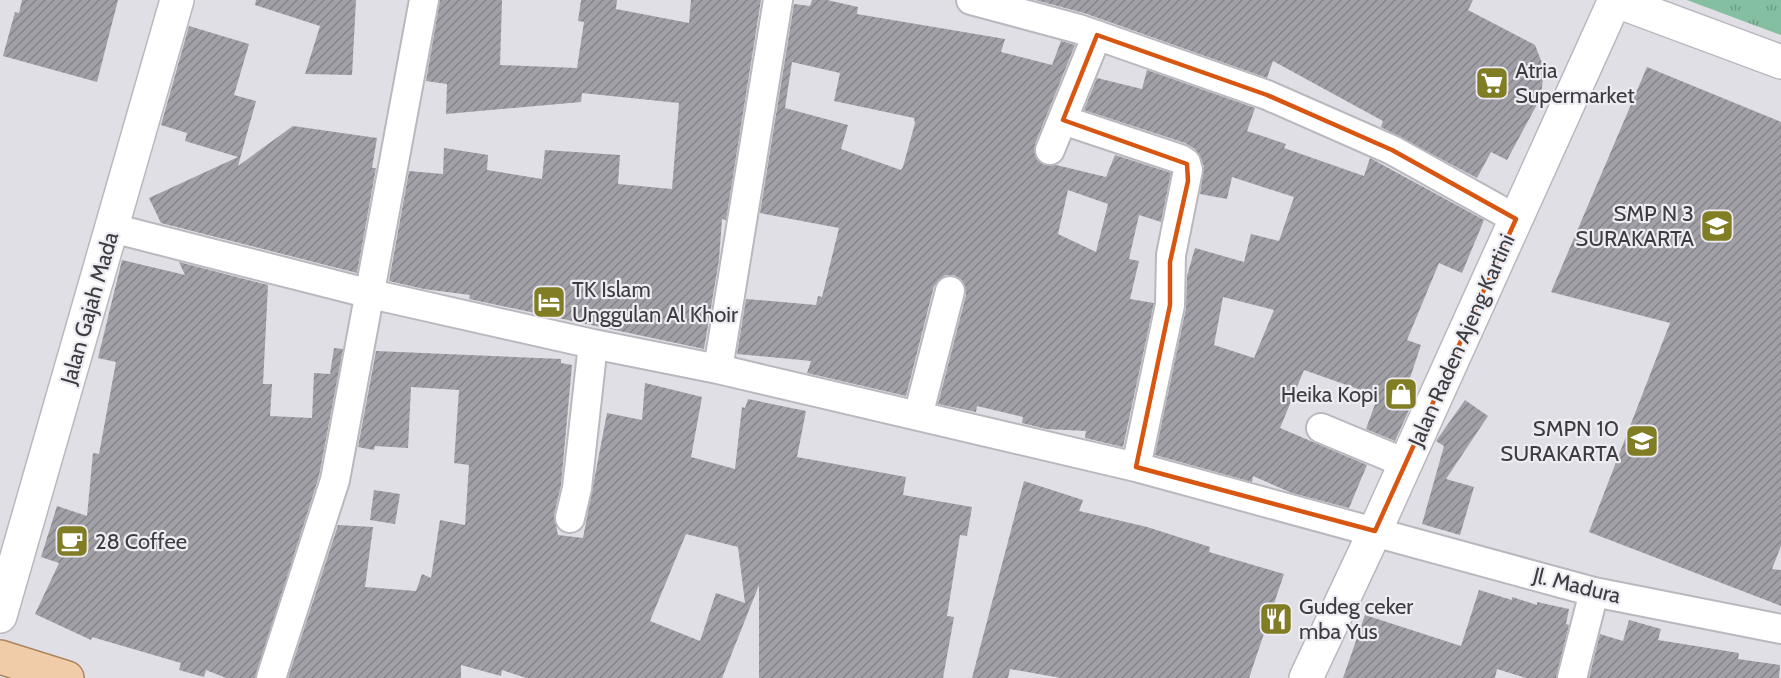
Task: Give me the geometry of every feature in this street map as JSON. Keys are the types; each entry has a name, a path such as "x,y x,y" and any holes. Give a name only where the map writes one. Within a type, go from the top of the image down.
{"main road":[{"name":"Jalan Gajah Mada","path":"0,616 177,0"},
{"path":"1615,0 1781,62"},
{"name":"Jalan Raden Ajeng Kartini","path":"1305,678 1375,531 1615,0"},
{"path":"0,657 67,678"}],"street":[{"path":"271,678 335,480 424,0"},
{"path":"718,369 778,0"},
{"path":"971,0 1097,35 1268,95 1392,150 1516,219"},
{"path":"1050,150 1097,35"},
{"path":"1063,120 1180,159 1186,163 1188,170 1170,262 1170,305 1136,467"},
{"name":"Jl. Madura","path":"112,228 371,294 593,344 718,369 1136,467 1594,592 1781,629"},
{"path":"918,416 950,291"},
{"path":"570,518 577,488 593,344"},
{"path":"1321,428 1406,463"},
{"path":"1572,678 1594,592"}],"highlighted area":[{"path":"1097,35 1267,95 1392,150 1516,219 1375,531 1136,467 1170,305 1170,262 1188,181 1187,164 1063,120"}],"green space":[{"path":"1687,0 1781,0 1781,35"}],"building":[{"path":"22,0 118,0 97,82 3,56 15,12 19,13"},
{"path":"256,0 356,0 352,75 305,74 320,26 255,5"},
{"path":"440,0 502,0 500,65 577,68 584,22 578,21 581,0 617,0 616,9 689,23 691,0 761,0 726,220 722,219 719,260 704,349 469,299 470,295 424,289 389,281 409,171 443,174 444,148 488,155 487,170 542,179 545,150 620,155 618,184 672,189 679,103 582,93 581,102 446,114 447,84 426,81"},
{"path":"812,0 827,0 858,7 857,14 1005,39 1001,52 1052,65 1061,41 1075,45 1035,144 1037,160 1044,165 1056,165 1106,177 1115,155 1171,173 1161,222 1139,215 1129,259 1139,261 1130,299 1154,303 1123,447 1085,438 1086,431 1046,429 1022,423 1023,417 977,406 976,412 938,404 966,295 962,280 954,275 945,275 934,286 906,396 807,373 811,361 737,354 746,299 816,305 818,296 822,297 839,228 760,213 794,4 810,6","holes":["792,62 840,73 834,101 914,118 915,123 901,170 841,149 848,125 785,108","1068,190 1108,204 1096,252 1058,234"]},
{"path":"1035,0 1473,0 1468,10 1535,45 1544,68 1541,97 1507,160 1491,152 1477,178 1381,127 1383,121 1273,61 1267,78 1084,13"},
{"path":"189,26 249,44 234,95 256,101 238,166 293,126 377,138 372,168 376,168 357,273 161,223 149,198 238,157 185,141 187,133 161,125"},
{"path":"1647,67 1781,122 1781,546 1772,569 1781,570 1781,606 1589,532 1670,323 1551,292"},
{"path":"1147,70 1255,108 1247,131 1286,144 1284,148 1364,176 1370,158 1484,220 1462,273 1439,263 1407,340 1421,345 1404,396 1414,399 1395,441 1366,429 1378,396 1304,370 1280,428 1367,465 1349,508 1292,493 1253,476 1252,482 1155,455 1186,308 1187,276 1195,248 1244,262 1251,234 1279,241 1294,197 1232,177 1227,199 1200,194 1204,166 1195,149 1185,143 1084,110 1097,78 1142,89","holes":["1223,297 1274,310 1254,358 1214,345"]},
{"path":"122,260 185,275 179,262 268,285 263,384 272,384 270,416 312,418 314,373 330,374 334,348 343,349 319,476 255,678 226,678 206,670 204,677 179,670 181,663 92,637 91,640 35,614 59,563 41,557 57,506 87,516 93,453 99,454 116,362 98,358"},
{"path":"376,351 561,359 561,363 572,365 561,485 554,515 558,535 583,538 607,413 642,420 645,383 702,397 691,457 735,469 742,407 745,408 748,399 806,411 797,457 906,477 903,495 972,507 967,536 960,535 947,616 954,617 943,678 759,678 759,585 722,678 526,678 502,670 501,676 461,665 461,678 288,678 338,525 373,527 365,587 416,591 422,574 431,578 440,520 465,525 469,465 454,463 459,390 411,387 408,448 375,446 374,450 358,447","holes":["686,534 738,547 745,603 716,593 700,641 650,621"]},
{"path":"1465,400 1488,416 1446,479 1474,487 1460,535 1422,524 1444,446 1436,441"},
{"path":"1024,481 1083,500 1079,511 1147,527 1210,547 1209,552 1284,574 1249,678 1061,678 1010,669 1008,678 972,678"},
{"path":"374,490 400,494 395,524 370,520"},
{"path":"1479,590 1512,600 1512,597 1537,605 1537,602 1569,609 1566,624 1569,625 1556,678 1526,678 1497,669 1495,678 1343,678 1365,615 1461,646"},
{"path":"1629,620 1661,629 1658,640 1739,653 1738,659 1780,665 1779,678 1589,678 1600,634 1623,641"}],"place":[{"name":"Atria Supermarket","path":"1492,83"},
{"name":"SMP N 3 SURAKARTA","path":"1717,226"},
{"name":"TK Islam Unggulan Al Khoir","path":"549,302"},
{"name":"Heika Kopi","path":"1401,394"},
{"name":"SMPN 10 SURAKARTA","path":"1642,441"},
{"name":"28 Coffee","path":"72,541"},
{"name":"Gudeg ceker mba Yus","path":"1276,619"}]}
